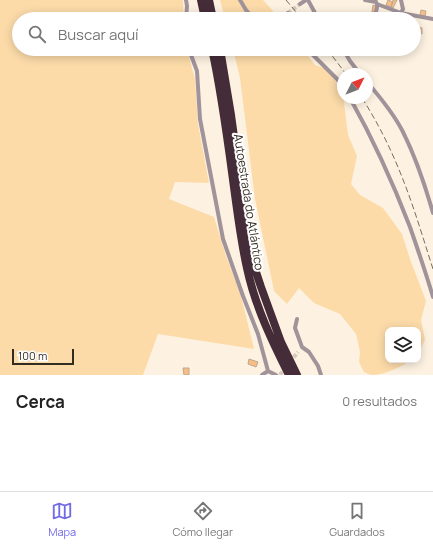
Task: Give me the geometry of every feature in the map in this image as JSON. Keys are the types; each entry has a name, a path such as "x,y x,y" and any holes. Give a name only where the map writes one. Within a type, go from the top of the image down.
{"highway":[{"path":"201,0 204,12"},
{"path":"209,0 212,12"},
{"name":"Autoestrada do Atlántico","path":"214,56 241,243 247,270 262,318 289,375"},
{"name":"Autoestrada do Atlántico","path":"221,56 232,115 248,239 254,266 281,342 297,375"}],"street":[{"path":"186,0 187,12"},
{"path":"240,0 248,12"},
{"path":"300,4 307,0 314,12"},
{"path":"364,0 376,2 399,12"},
{"path":"401,0 403,9 402,12"},
{"path":"376,2 376,12"},
{"path":"421,17 433,19"},
{"path":"190,56 197,71 200,119 223,239 258,334 268,371 276,375"},
{"path":"314,56 337,79"},
{"path":"347,56 355,68"},
{"path":"373,89 390,111 403,132 418,165 433,213"},
{"path":"353,104 370,135 405,215 433,297"},
{"path":"297,319 295,328 302,347 309,352 318,366 321,375"},
{"path":"298,352 302,347"},
{"path":"262,375 268,371"}],"shaded area":[{"path":"0,0 183,0 184,12 12,12 12,56 189,56 195,79 198,124 209,183 175,182 169,199 214,217 226,256 240,292 254,349 158,334 143,375 0,375"},
{"path":"220,0 263,0 273,12 223,12"},
{"path":"235,56 308,56 315,65 328,69 337,84 337,104 344,104 348,135 357,156 351,184 360,195 383,208 402,234 426,301 421,320 425,340 421,348 421,327 385,327 385,363 406,363 383,374 372,375 364,372 359,362 360,352 356,334 340,314 314,303 299,288 287,304 274,291 255,199 240,78"}],"building":[{"path":"388,0 393,2 391,7 386,5"},
{"path":"393,0 397,0 393,8 391,7"},
{"path":"373,5 376,6 375,12 372,12"},
{"path":"421,10 426,11 425,16 421,15"},
{"path":"249,359 258,362 256,367 248,364"},
{"path":"183,368 189,368 189,375 184,375"}],"tunnel":[{"path":"289,12 300,4"},
{"path":"290,362 298,352"},
{"path":"280,375 286,367"}],"railway":[{"path":"286,0 296,12"},
{"path":"332,56 341,68"},
{"path":"366,104 389,146 398,167 433,269"}]}
